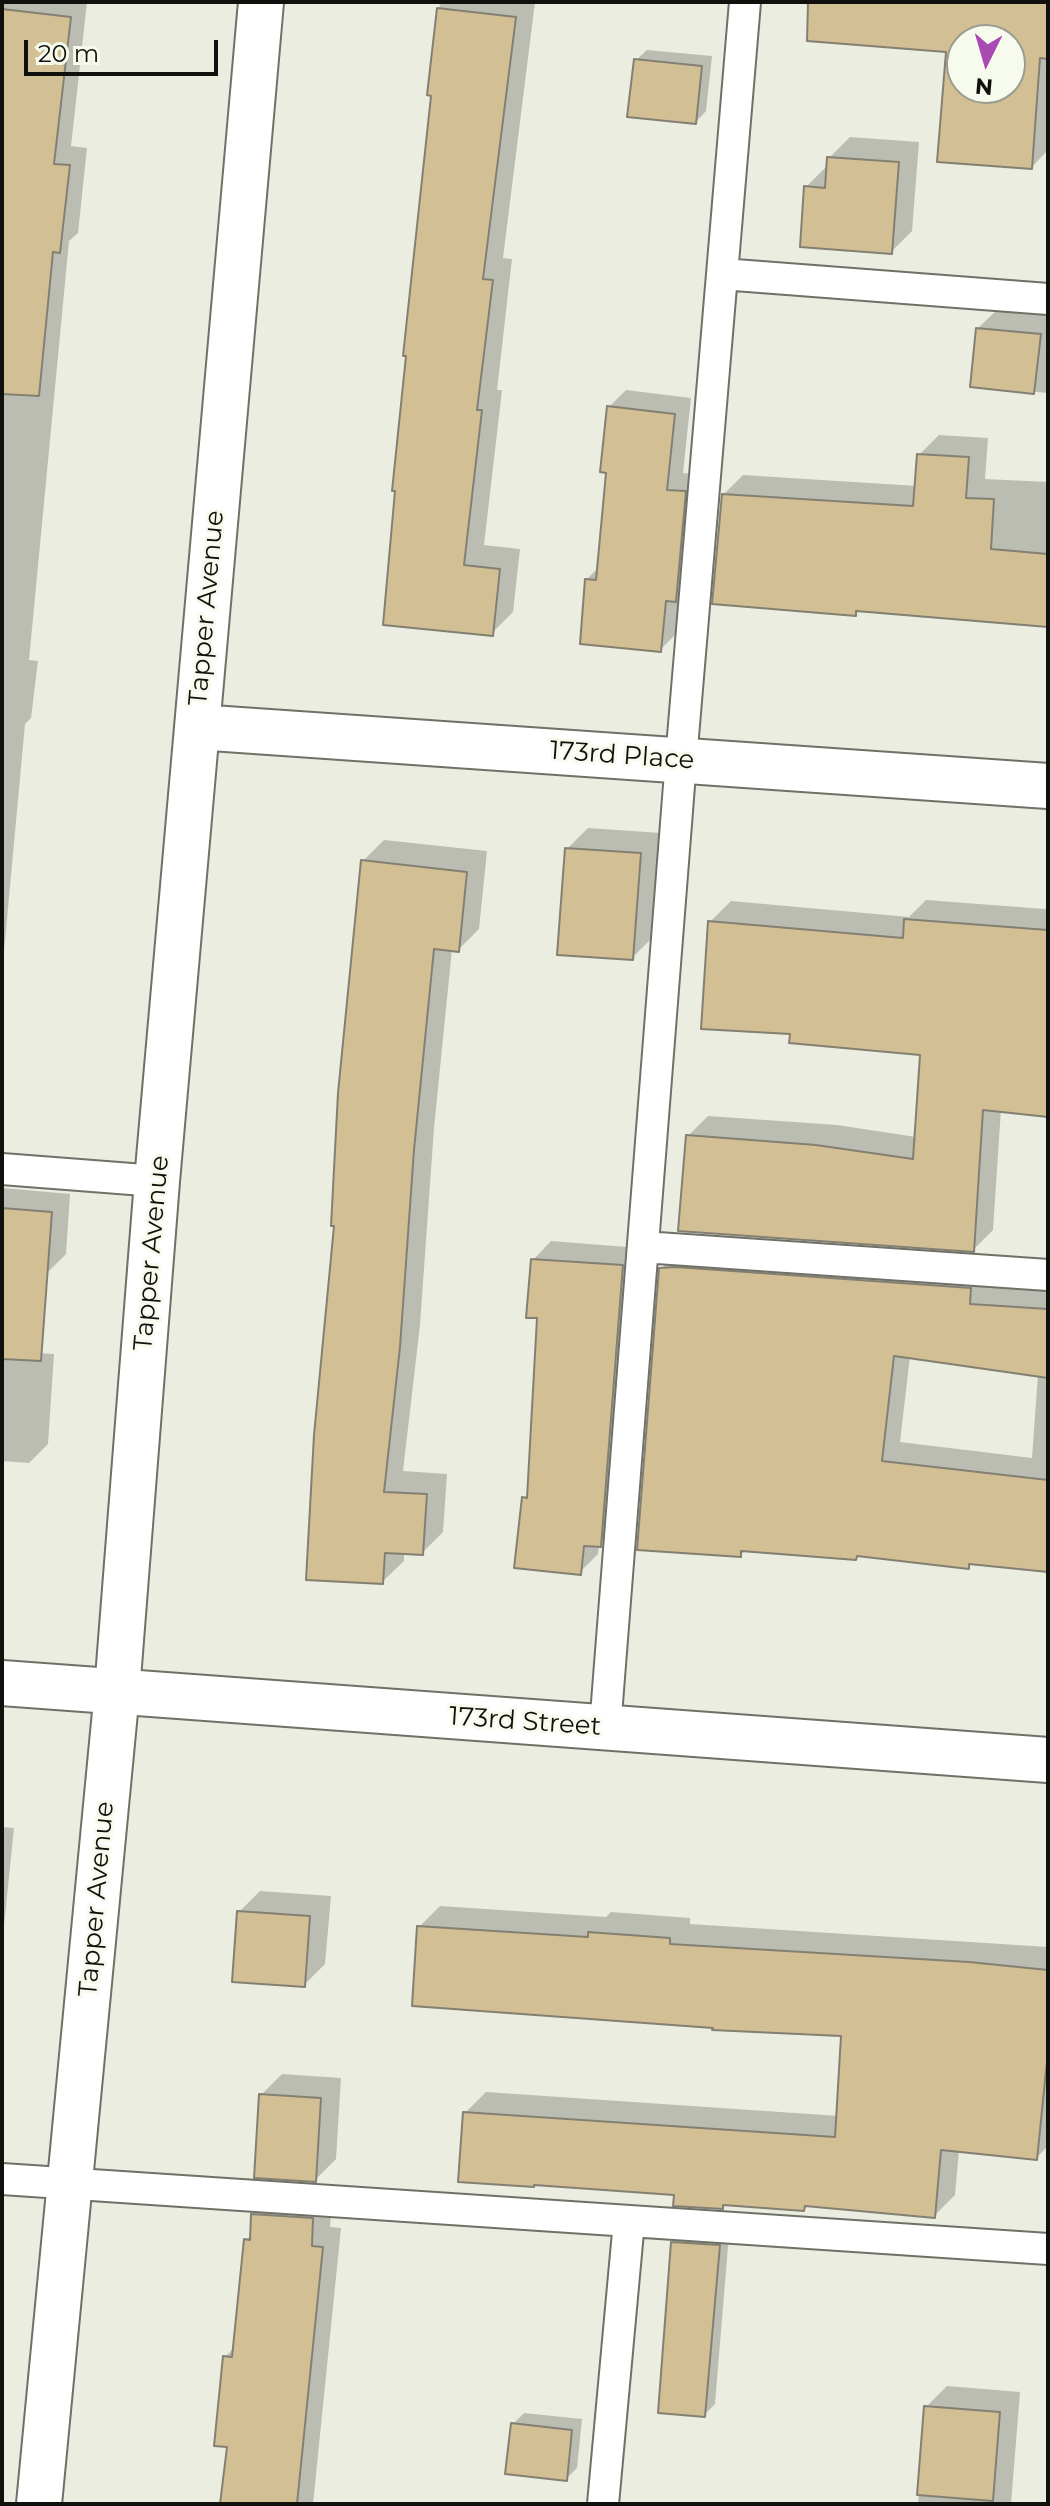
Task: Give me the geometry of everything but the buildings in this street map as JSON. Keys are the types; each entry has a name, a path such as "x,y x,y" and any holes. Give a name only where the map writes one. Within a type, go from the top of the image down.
{"street":[{"name":"Tapper Avenue","path":"39,2504 117,1691 157,1181 261,2"},
{"name":"173rd Place","path":"197,727 1048,786"},
{"name":"173rd Street","path":"2,1683 1048,1760"}],"lane":[{"path":"605,1728 681,760 745,2"},
{"path":"722,274 1048,299"},
{"path":"2,1169 157,1181"},
{"path":"643,1247 1048,1275"},
{"path":"2,2179 1048,2249"},
{"path":"603,2504 629,2221"}]}
